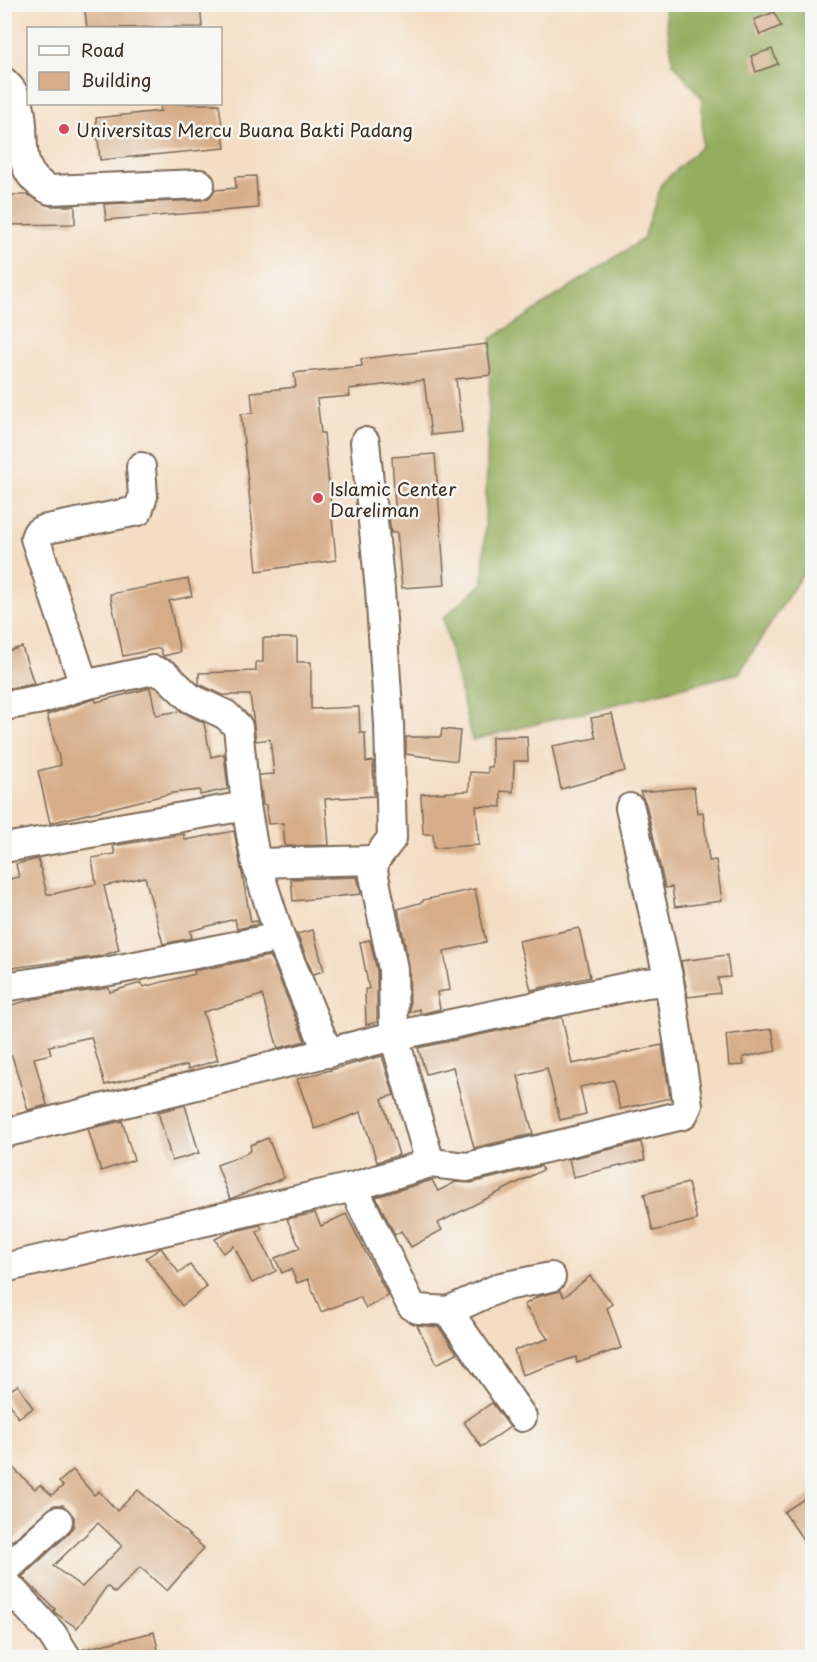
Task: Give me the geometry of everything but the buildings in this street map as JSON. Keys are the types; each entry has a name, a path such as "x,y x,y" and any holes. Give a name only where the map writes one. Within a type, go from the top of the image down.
{"street":[{"path":"4,82 14,91 19,111 18,159 22,172 33,183 50,190 200,184"},
{"path":"365,442 380,590 389,724 392,838 375,860 373,871 393,969 394,1036 430,1163"},
{"path":"84,685 35,538 42,530 138,511 143,496 141,467"},
{"path":"4,706 42,699 84,685 153,670 166,675 190,698 226,716 238,728 246,806 256,863 280,937 328,1053"},
{"path":"4,848 246,806"},
{"path":"4,1268 353,1187 430,1163 467,1167 683,1115 688,1105 669,981 630,808"},
{"path":"256,863 375,860"},
{"path":"4,987 110,971 280,937"},
{"path":"4,1133 394,1036 646,983 669,981"},
{"path":"353,1187 411,1305 418,1309 448,1311 501,1287 551,1277"},
{"path":"448,1311 522,1417"},
{"path":"4,1571 58,1521"},
{"path":"4,1581 52,1634 67,1658"}],"green space":[{"path":"664,5 812,5 812,559 739,673 472,740 443,618 483,583 491,339 643,239 662,183 702,146 702,98 673,63"}],"place":[{"name":"Universitas Mercu Buana Bakti Padang","path":"64,129"},
{"name":"Islamic Center Dareliman","path":"318,498"}]}
